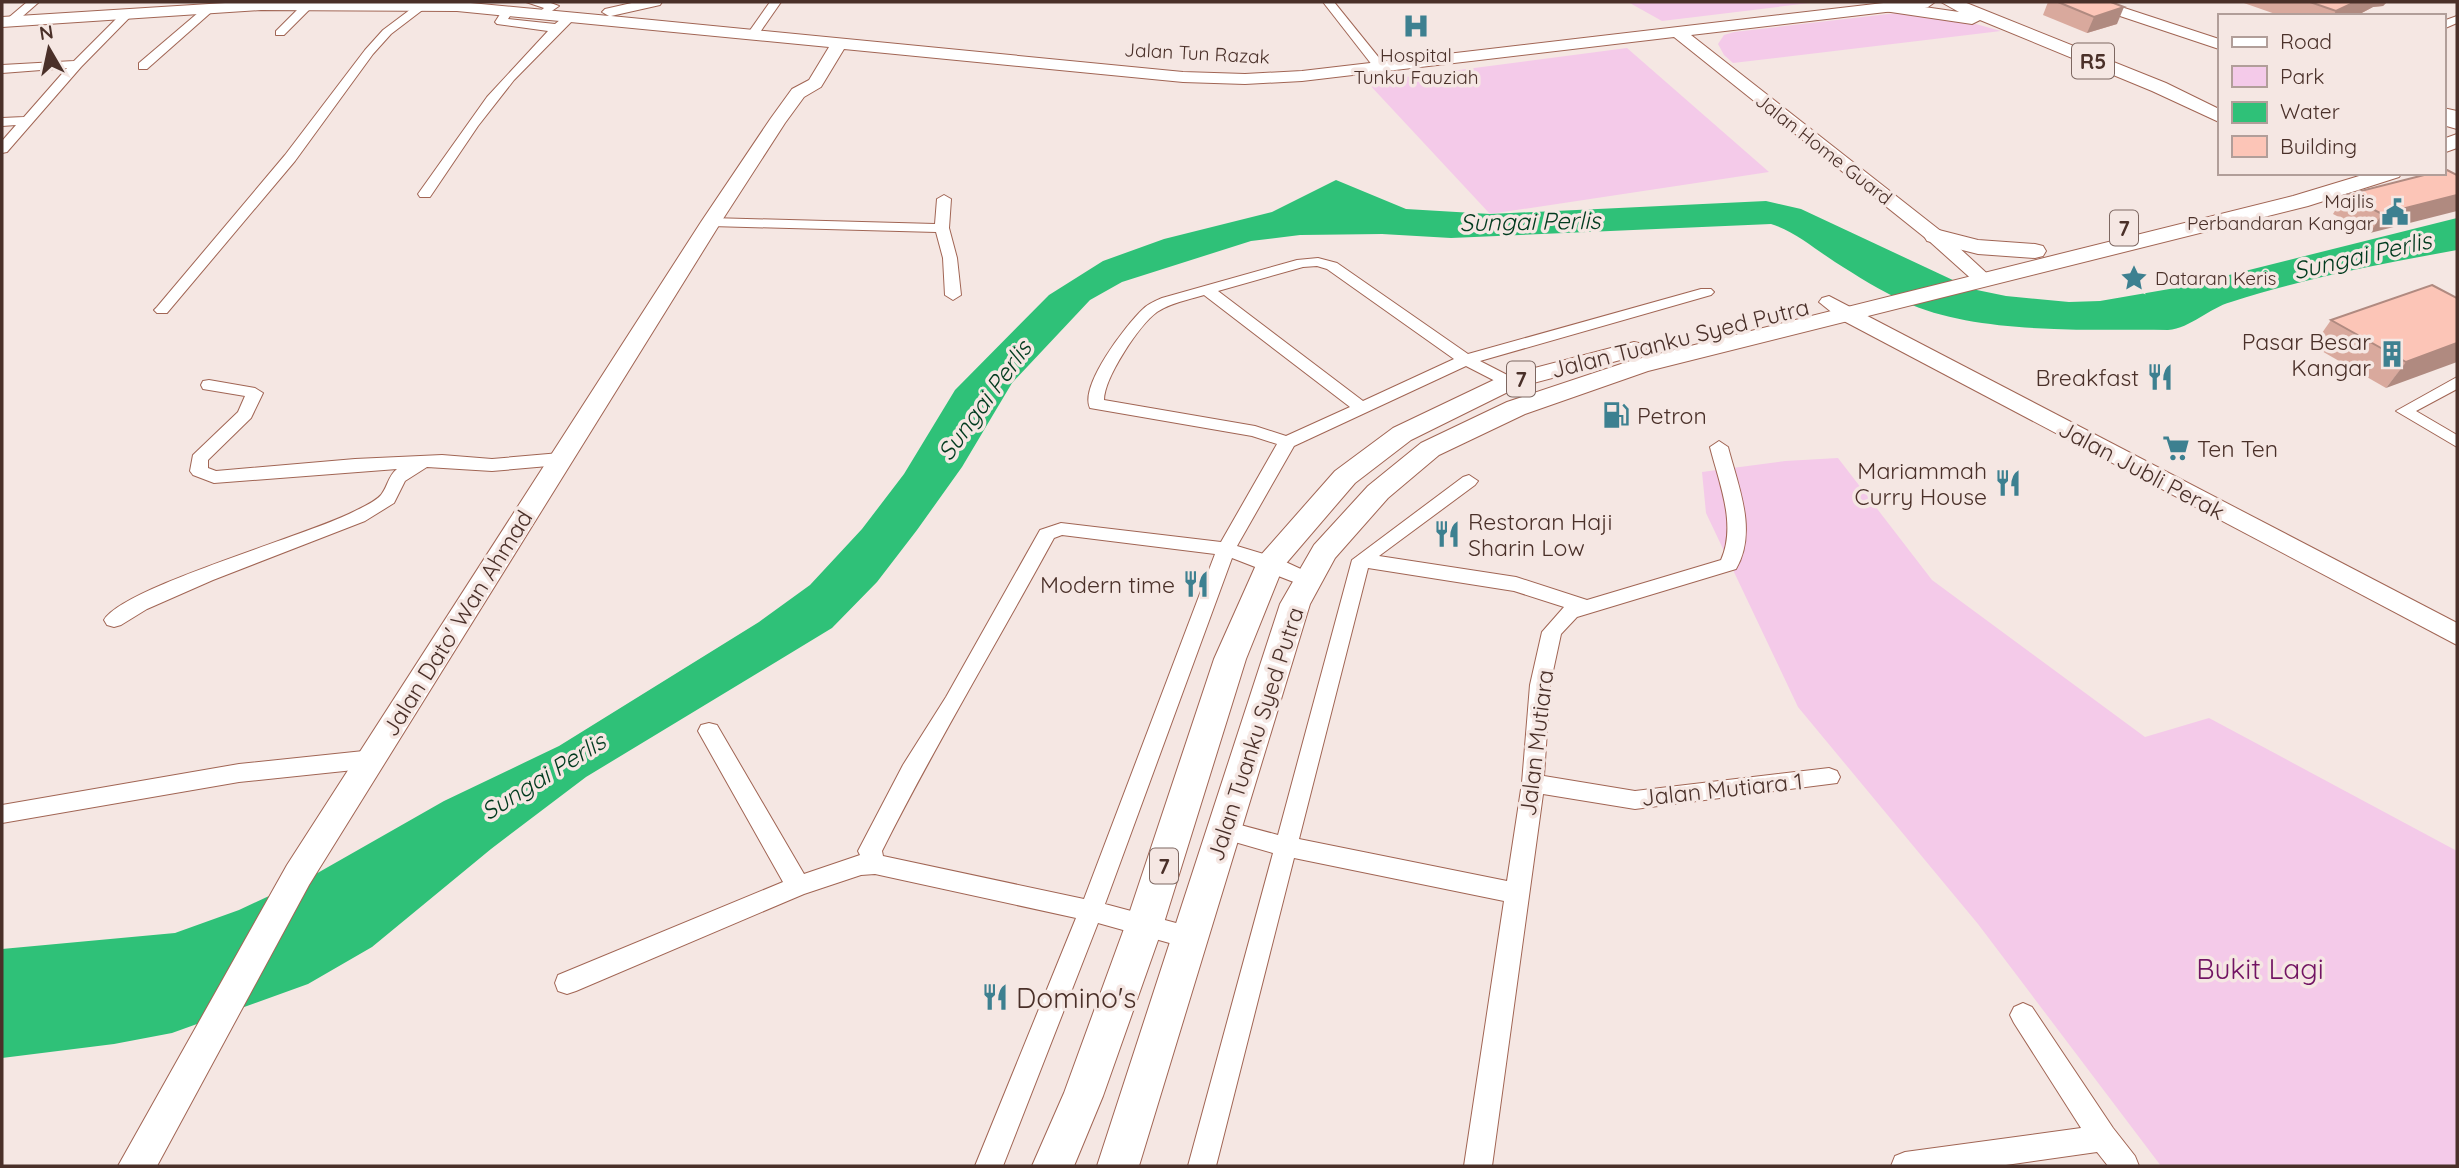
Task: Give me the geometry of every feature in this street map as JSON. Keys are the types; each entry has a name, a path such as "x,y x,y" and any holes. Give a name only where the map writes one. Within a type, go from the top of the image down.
{"main road":[{"path":"6,21 309,4 423,5 630,22 655,2"},
{"path":"570,17 615,12 655,2"},
{"path":"655,2 666,26"},
{"name":"Jalan Tun Razak","path":"630,22 752,36 1223,79 1302,76 1730,26 1892,4 1928,2"},
{"name":"R5","path":"1950,2 2159,87 2218,108"},
{"path":"1997,2 1991,5 1990,11 2003,24"},
{"path":"2092,2 2218,44"},
{"path":"2112,2 2144,17"},
{"path":"1892,4 2003,24"},
{"path":"1616,39 1668,42 1705,55 1704,46 1709,40 1730,26"},
{"name":"Jalan Home Guard","path":"1678,32 1935,236"},
{"name":"Jalan Dato' Wan Ahmad","path":"137,1166 298,875 711,222 798,93 797,82 820,42"},
{"path":"798,93 815,83 839,44"},
{"name":"R5","path":"2159,87 2218,116"},
{"name":"7","path":"1968,275 2035,251 2329,177"},
{"name":"7","path":"1859,303 1968,275 2300,201 2367,177"},
{"path":"2278,191 2300,201"},
{"path":"1935,236 1978,247 2035,251"},
{"path":"1935,236 1947,261 1968,275"},
{"name":"Jalan Tuanku Syed Putra","path":"1053,1166 1083,1096 1144,926 1230,659 1270,563 1345,477 1392,441 1509,382 1591,359 1859,303"},
{"name":"Jalan Tuanku Syed Putra","path":"1118,1166 1295,604 1324,552 1378,492 1430,449 1478,424 1566,389 1859,303"},
{"name":"Jalan Jubli Perak","path":"1859,303 2457,619"},
{"name":"Jalan Jubli Perak","path":"1859,303 2457,635"}],"street":[{"path":"6,21 33,2"},
{"path":"531,2 553,6 543,14"},
{"path":"752,36 775,2"},
{"path":"1328,2 1380,67"},
{"path":"280,33 309,4"},
{"path":"162,310 290,158 369,52 387,32 423,5"},
{"path":"143,66 210,8"},
{"path":"508,10 500,22 556,28"},
{"path":"2,149 77,64 128,13"},
{"path":"425,194 463,137 509,78 556,28 570,17"},
{"path":"2,69 77,64"},
{"path":"2,122 29,120"},
{"path":"944,199 942,228 950,258 953,295"},
{"path":"711,222 942,228"},
{"path":"1287,442 1255,431 1096,404 1094,394 1105,370 1150,310 1167,301 1302,263 1318,262 1332,266 1466,360 1509,382"},
{"path":"1206,290 1361,407"},
{"path":"989,1166 1091,912 1226,549 1287,442 1466,360 1706,292"},
{"path":"2457,382 2404,411 2457,442"},
{"path":"209,385 255,393 245,414 199,459 199,471 214,477 427,462 492,466 560,459"},
{"name":"Jalan Mutiara","path":"1478,1166 1533,783 1540,685 1552,632 1570,612 1729,564 1737,545 1736,514 1719,447"},
{"path":"114,620 139,604 206,575 359,517 388,499 397,478 427,462"},
{"path":"1202,1166 1361,560 1469,481"},
{"path":"875,864 870,851 911,771 953,703 1047,534 1061,529 1226,549 1270,563 1308,581"},
{"path":"1361,560 1516,584 1589,608"},
{"path":"709,731 798,886"},
{"path":"2,814 239,773 373,759"},
{"name":"Jalan Mutiara 1","path":"1533,783 1635,800 1829,777"},
{"path":"1222,829 1284,846 1516,893"},
{"path":"568,983 798,886 861,865 875,864 1091,912 1191,938"},
{"path":"2022,1015 2103,1138 2125,1166"},
{"path":"1905,1166 2103,1138"}],"green space":[{"path":"1628,2 1818,2 1662,21"},
{"path":"1897,13 1954,18 2001,31 1733,63 1724,55 1718,44 1724,35 1734,32"},
{"path":"1627,48 1769,172 1490,214 1367,82"},
{"name":"Bukit Lagi","path":"1838,458 1932,580 2145,737 2209,718 2457,851 2457,1166 2161,1166 1978,924 1798,707 1706,513 1702,472 1785,461"}],"water":[{"name":"Sungai Perlis","path":"1336,180 1406,209 1490,214 1766,201 1801,209 1972,289 2006,296 2069,302 2100,301 2181,287 2457,218 2457,250 2343,272 2259,293 2223,305 2184,326 2168,330 2034,328 1965,320 1934,313 1887,293 1796,236 1771,224 1451,238 1382,234 1300,235 1251,241 1122,282 1090,300 1012,383 962,467 917,530 877,582 832,628 586,777 491,849 372,947 308,984 172,1033 114,1044 2,1058 2,949 175,933 239,910 314,875 444,801 559,746 759,622 810,585 862,529 904,474 955,390 1049,295 1103,261 1164,239 1272,212"}],"building":[{"path":"2058,2 2111,2 2124,7 2094,17"},
{"path":"2310,2 2355,2 2336,11"},
{"path":"2445,170 2457,175 2457,195 2382,214 2345,195 2424,175 2445,175"},
{"path":"2432,285 2457,298 2457,343 2406,362 2331,320"}],"place":[{"name":"Hospital Tunku Fauziah","path":"1416,26"},
{"name":"Majlis Perbandaran Kangar","path":"2395,212"},
{"name":"Dataran Keris","path":"2134,278"},
{"name":"Pasar Besar Kangar","path":"2392,354"},
{"name":"Breakfast","path":"2160,377"},
{"name":"Petron","path":"1616,415"},
{"name":"Ten Ten","path":"2176,448"},
{"name":"Mariammah Curry House","path":"2008,483"},
{"name":"Restoran Haji Sharin Low","path":"1447,534"},
{"name":"Modern time","path":"1196,584"},
{"name":"Domino's","path":"995,997"}]}
